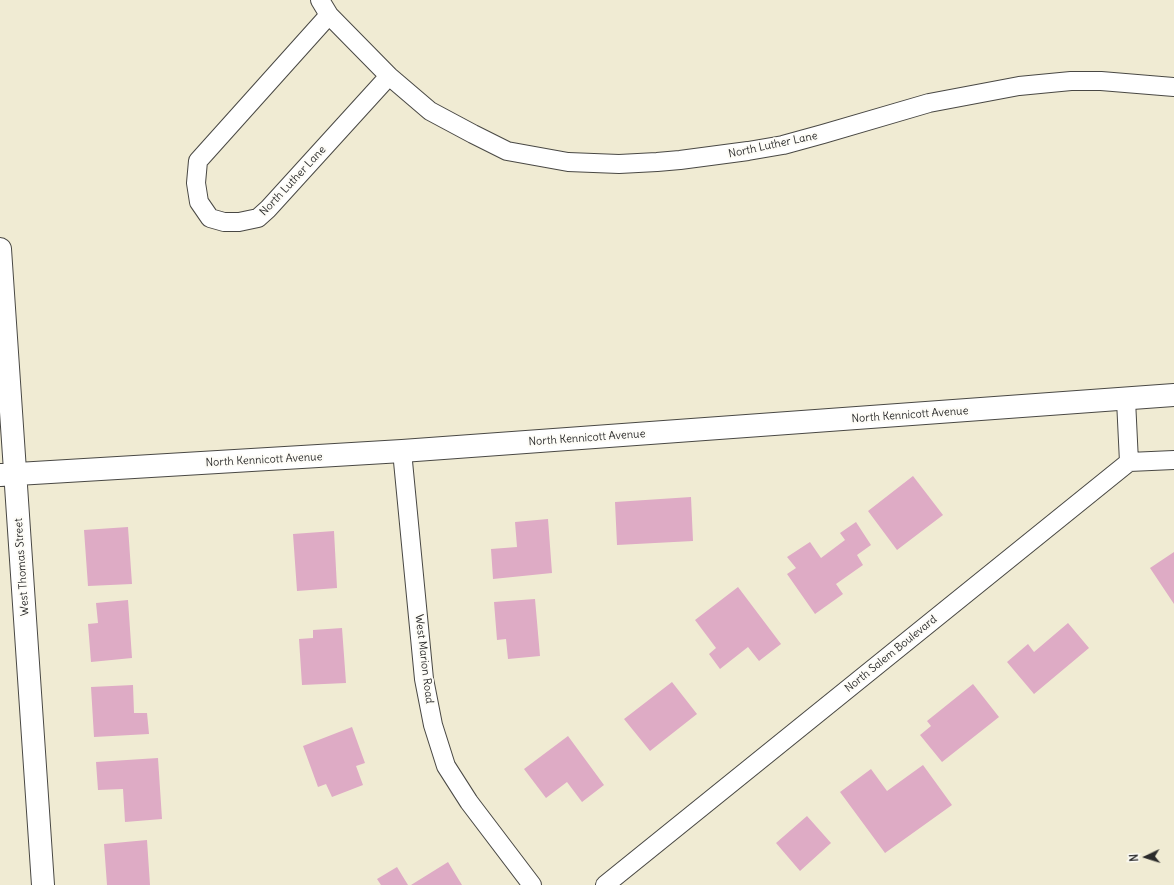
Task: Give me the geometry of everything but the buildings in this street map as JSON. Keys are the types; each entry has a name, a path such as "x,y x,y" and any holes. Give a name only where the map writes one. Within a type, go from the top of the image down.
{"street":[{"name":"North Luther Lane","path":"389,76 268,209 258,218 239,222 224,222 210,218 199,202 196,183 198,161 325,7 389,76 430,111 507,151 568,162 619,164 680,160 748,151 823,134 929,102 1019,86 1071,81 1101,81 1174,87"},
{"name":"West Thomas Street","path":"0,249 8,475 43,885"},
{"name":"North Kennicott Avenue","path":"8,475 402,451 1126,400 1174,395"},
{"path":"1126,400 1129,462 1174,460"},
{"name":"West Marion Road","path":"402,451 424,679 433,725 446,766 469,802 532,885"},
{"name":"North Salem Boulevard","path":"605,885 1129,462"}]}
